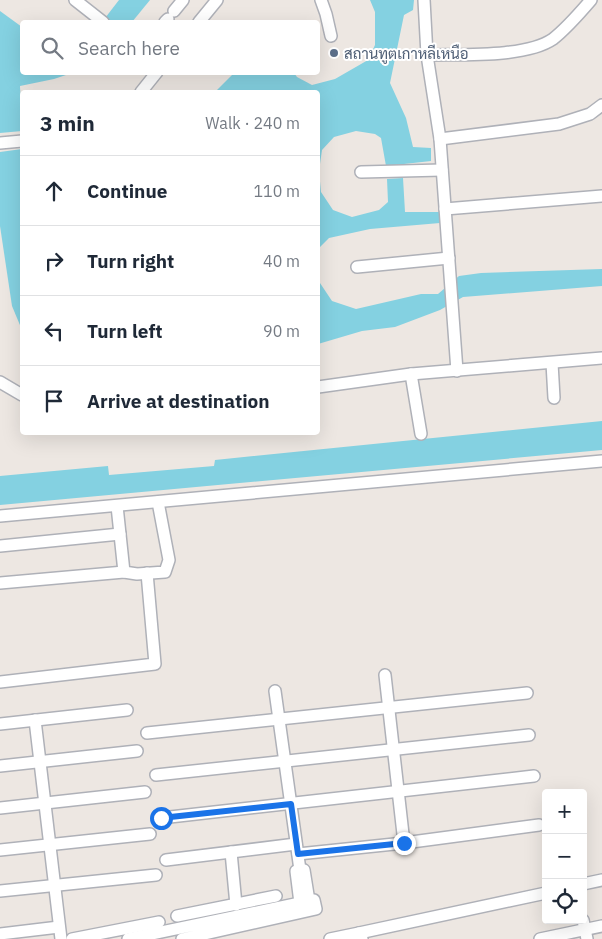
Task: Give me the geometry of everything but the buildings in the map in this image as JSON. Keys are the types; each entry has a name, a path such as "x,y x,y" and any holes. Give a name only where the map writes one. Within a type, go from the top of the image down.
{"street":[{"path":"75,0 100,20"},
{"path":"169,17 183,0"},
{"path":"202,20 217,0"},
{"path":"321,0 331,36"},
{"path":"424,0 427,55 440,139 457,371"},
{"path":"427,55 493,53 540,46 567,27 591,0"},
{"path":"142,90 154,75"},
{"path":"440,139 559,124 590,114 602,105"},
{"path":"0,143 20,141"},
{"path":"361,172 442,170"},
{"path":"445,209 602,196"},
{"path":"357,267 449,258"},
{"path":"320,387 411,374 602,358"},
{"path":"552,363 554,398"},
{"path":"411,374 421,434"},
{"path":"0,382 20,394"},
{"path":"0,516 602,461"},
{"path":"0,583 124,572 137,574 165,572 169,560 158,502"},
{"path":"118,506 124,572"},
{"path":"0,546 120,534"},
{"path":"0,682 155,664 147,573"},
{"path":"386,675 404,843"},
{"path":"275,691 300,870 296,871 304,902"},
{"path":"147,733 527,693"},
{"path":"0,724 127,710"},
{"path":"35,720 61,939"},
{"path":"156,775 529,735"},
{"path":"0,766 137,751"},
{"path":"161,818 534,776"},
{"path":"0,808 145,792"},
{"path":"166,860 231,852 404,843 539,825"},
{"path":"0,850 150,834"},
{"path":"231,852 236,905"},
{"path":"0,891 156,875"},
{"path":"587,883 602,880"},
{"path":"330,939 360,936 542,893"},
{"path":"177,916 276,896"},
{"path":"128,939 314,900 316,909 182,939"},
{"path":"72,939 159,922"},
{"path":"540,939 602,926"},
{"path":"0,934 59,927"}],"water":[{"path":"119,0 150,0 134,20 104,20"},
{"path":"370,0 414,0 413,10 404,15 390,83 406,118 413,147 431,148 431,161 386,166 381,138 375,134 356,131 334,137 322,150 320,164 320,90 217,90 232,75 296,75 312,85 335,79 368,60 375,45 375,12"},
{"path":"0,11 20,26 20,75 66,75 20,86 20,131 0,133"},
{"path":"20,149 20,325 12,306 0,226 0,152"},
{"path":"403,178 405,212 440,212 440,223 370,229 329,238 320,247 320,182 321,192 333,210 352,217 379,210 388,202 387,179"},
{"path":"602,269 602,286 463,297 440,310 395,327 362,331 320,343 320,283 332,301 356,309 421,294 438,294 459,276 481,273"},
{"path":"602,421 602,450 0,505 0,476 108,466 109,475 214,466 215,460"}],"place":[{"name":"สถานทูตเกาหลีเหนือ","path":"334,53"}],"route":[{"path":"161,818 291,804 298,854 404,843"}]}
